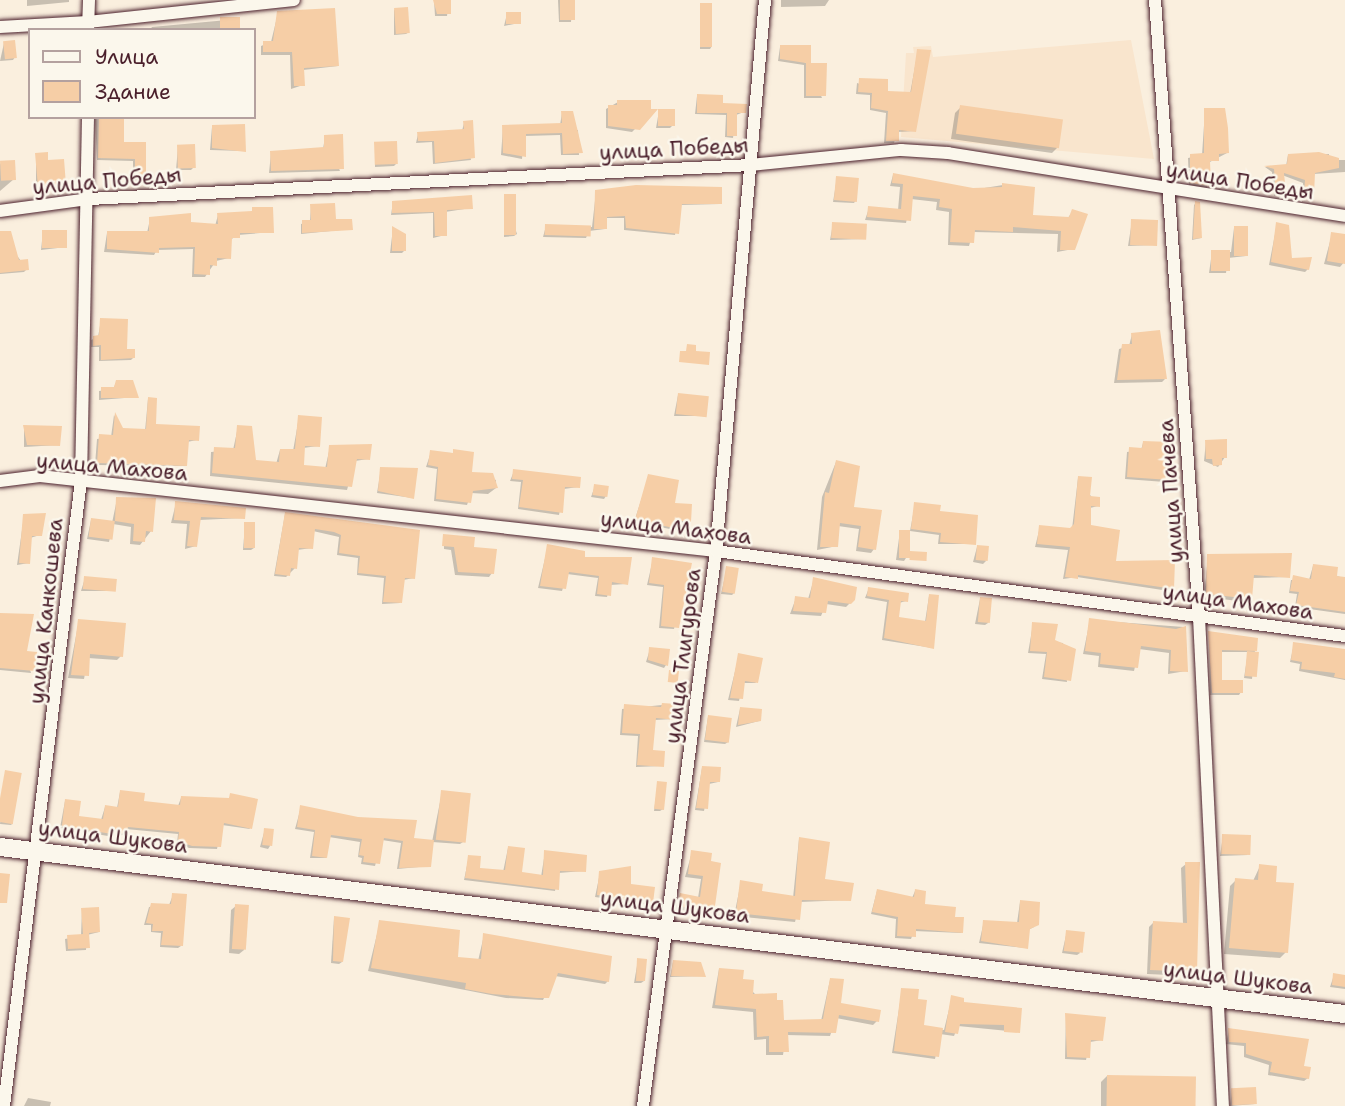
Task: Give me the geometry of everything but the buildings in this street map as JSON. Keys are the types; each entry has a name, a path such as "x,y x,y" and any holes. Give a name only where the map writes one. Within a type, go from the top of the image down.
{"main road":[{"name":"улица Шукова","path":"0,847 1345,1014"}],"street":[{"path":"88,26 89,0"},
{"path":"0,27 88,26 294,0"},
{"name":"улица Тлигурова","path":"643,1106 716,551 765,0"},
{"name":"улица Пачева","path":"1155,0 1199,617 1220,999 1223,1106"},
{"name":"улица Канкошева","path":"4,1106 39,851 80,481 89,199 88,119"},
{"name":"улица Победы","path":"0,211 89,199 750,164 912,151 1345,216"},
{"name":"улица Махова","path":"0,481 40,476 716,551 1345,636"}],"shaded area":[{"path":"1131,40 1154,159 901,137 906,53 914,53 913,47 931,46 933,57"}]}
